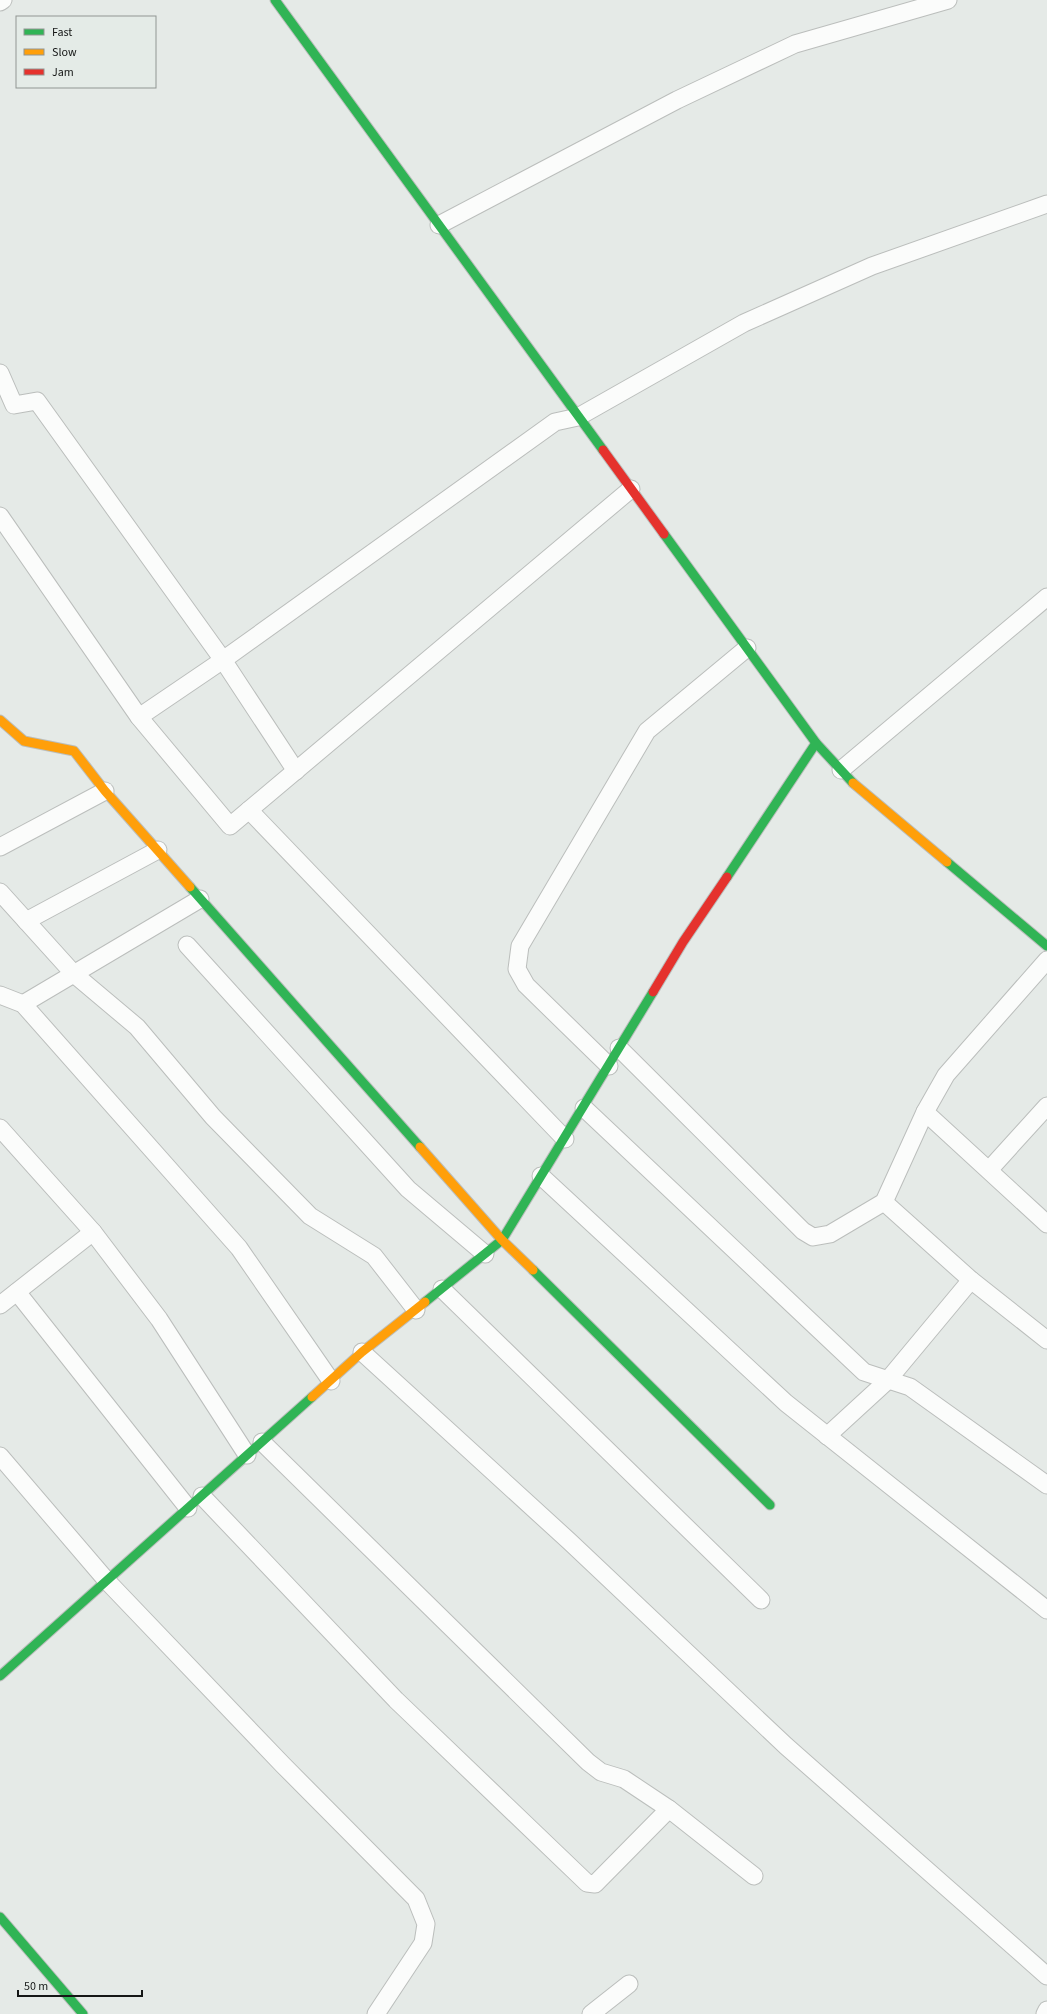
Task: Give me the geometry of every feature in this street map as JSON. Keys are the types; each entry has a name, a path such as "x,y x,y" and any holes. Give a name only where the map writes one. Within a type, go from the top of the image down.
{"street":[{"path":"275,0 816,743 858,788 1047,946"},
{"path":"439,226 678,100 795,44 948,0"},
{"path":"140,717 223,660 556,422 578,416 758,316 872,266 1047,204"},
{"path":"0,372 14,405 37,401 223,660 296,771"},
{"path":"0,516 140,717 230,826 631,489"},
{"path":"841,770 1047,597"},
{"path":"609,1066 526,985 517,969 520,946 647,731 747,648"},
{"path":"0,720 24,741 74,750 105,791 502,1240 770,1505"},
{"path":"0,1676 362,1352 502,1240 584,1108 683,942 816,743"},
{"path":"0,847 105,791"},
{"path":"249,810 565,1139"},
{"path":"26,921 158,850"},
{"path":"0,892 74,974 137,1027 212,1117 310,1216 374,1256 416,1310"},
{"path":"23,1004 200,899"},
{"path":"187,945 408,1189 486,1254"},
{"path":"619,1048 803,1231 813,1237 830,1234 884,1202 925,1112 946,1075 1047,960"},
{"path":"0,995 23,1004 239,1248 331,1381"},
{"path":"989,1170 1047,1106"},
{"path":"584,1108 864,1372 910,1387 1047,1485"},
{"path":"925,1112 1047,1224"},
{"path":"0,1128 93,1232 159,1319 247,1455"},
{"path":"541,1176 786,1403 1047,1610"},
{"path":"884,1202 970,1280 1047,1340"},
{"path":"0,1305 93,1232"},
{"path":"827,1436 887,1380 970,1280"},
{"path":"442,1289 761,1600"},
{"path":"16,1292 188,1508"},
{"path":"362,1352 569,1541 786,1746 1047,1976"},
{"path":"262,1442 588,1762 601,1772 624,1779 669,1809 754,1876"},
{"path":"0,1456 107,1581 283,1765 416,1898 426,1924 423,1943 376,2014"},
{"path":"202,1496 396,1700 587,1883 595,1884 669,1809"},
{"path":"0,1917 83,2014"},
{"path":"591,2014 629,1984"},
{"path":"1045,2014 1047,2010"}],"traffic: fast":[{"path":"275,0 603,450"},
{"path":"664,534 816,743 853,783"},
{"path":"727,877 816,743"},
{"path":"947,862 1047,946"},
{"path":"190,887 420,1147"},
{"path":"425,1302 502,1240 653,992"},
{"path":"533,1270 770,1505"},
{"path":"0,1676 312,1397"},
{"path":"0,1917 83,2014"}],"traffic: slow":[{"path":"0,720 24,741 74,751 105,791 190,887"},
{"path":"853,783 947,862"},
{"path":"420,1147 502,1240 533,1270"},
{"path":"312,1397 362,1352 425,1302"}],"traffic: jam":[{"path":"603,450 664,534"},
{"path":"653,992 683,942 727,877"}]}
